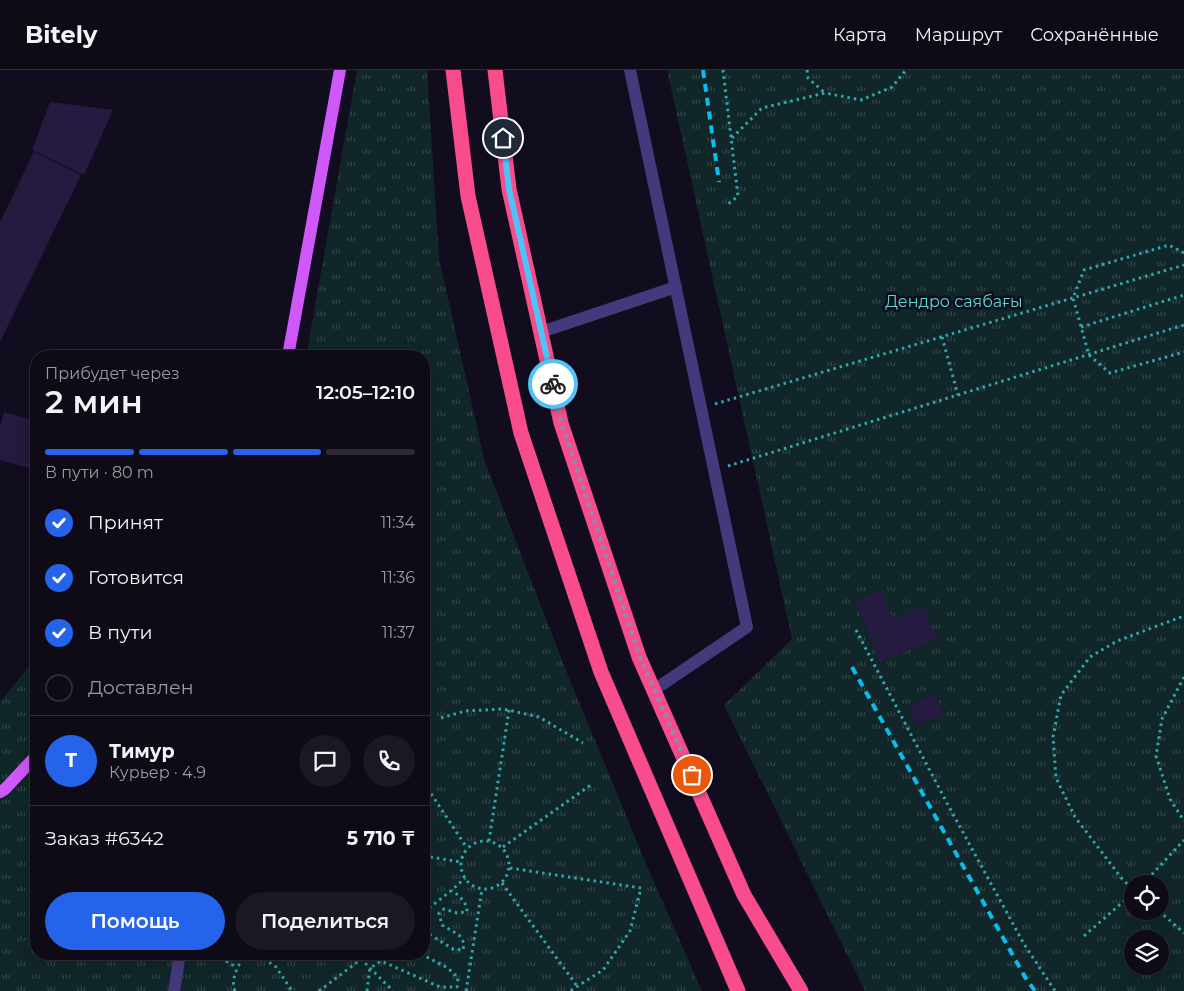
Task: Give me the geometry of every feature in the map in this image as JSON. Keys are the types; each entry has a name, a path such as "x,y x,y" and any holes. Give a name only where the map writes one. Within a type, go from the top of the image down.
{"highway":[{"path":"453,70 468,196 521,434 601,672 738,991"},
{"path":"495,70 509,189 561,422 640,657 744,895 801,991"}],"main road":[{"path":"289,350 340,70"},
{"path":"0,792 30,762"}],"street":[{"path":"630,70 747,627 654,690"},
{"path":"541,332 676,286"},
{"path":"174,991 179,960"}],"path":[{"path":"723,70 738,196 727,205"},
{"path":"807,70 808,78 825,93"},
{"path":"732,138 762,108 825,93 861,100 892,86 906,70"},
{"path":"1184,253 1169,245 1084,270 1073,298 1089,354 1110,373 1184,352"},
{"path":"701,408 1184,265"},
{"path":"1081,327 1184,295"},
{"path":"714,470 1184,325"},
{"path":"942,336 958,395"},
{"path":"1124,882 1075,817 1056,778 1053,737 1059,703 1061,695 1090,656 1117,641 1184,616"},
{"path":"856,630 1014,927 1055,991"},
{"path":"1184,677 1162,719 1156,756 1170,799 1184,821"},
{"path":"441,718 464,711 509,710 539,717 582,743"},
{"path":"489,840 509,710"},
{"path":"502,847 592,784"},
{"path":"430,792 468,848"},
{"path":"481,840 489,840 502,847 507,853 510,868 507,877 502,883 495,888 482,889 470,884 465,878 461,870 461,862 468,848 481,840"},
{"path":"1151,875 1184,840"},
{"path":"430,857 461,862"},
{"path":"510,868 641,888 630,931 603,970 570,991"},
{"path":"430,907 465,878"},
{"path":"502,883 577,986"},
{"path":"466,991 482,889"},
{"path":"430,935 453,949 462,950 464,943 458,935 442,924 439,913 444,909 456,913 467,912 467,906 452,890"},
{"path":"1084,936 1124,901"},
{"path":"1169,920 1184,933"},
{"path":"370,968 381,961 440,987 456,987 458,978 448,968 430,959"},
{"path":"224,960 237,968"},
{"path":"235,991 233,986 237,968 242,960"},
{"path":"266,960 276,967 292,991"},
{"path":"319,991 360,960"},
{"path":"362,960 393,991"},
{"path":"367,991 370,968"}],"green space":[{"path":"357,70 427,70 439,258 484,459 567,673 647,866 702,991 0,991 0,702 30,665 30,960 430,960 430,350 307,350"},
{"name":"Дендро саябағы","path":"667,70 1184,70 1184,991 865,991 724,705 792,639"}],"building":[{"path":"50,102 113,110 84,175 32,150"},
{"path":"34,152 81,175 0,342 0,222"},
{"path":"4,412 30,419 30,468 0,460 0,427"},
{"path":"881,591 893,619 924,606 937,639 880,662 855,601"},
{"path":"935,694 944,714 917,726 909,705"}],"railway":[{"path":"703,70 719,182"},
{"path":"852,667 1025,977 1035,991"}],"way so far":[{"path":"553,384 561,422 640,657 692,775"}],"route":[{"path":"503,138 509,189 553,384"}]}
